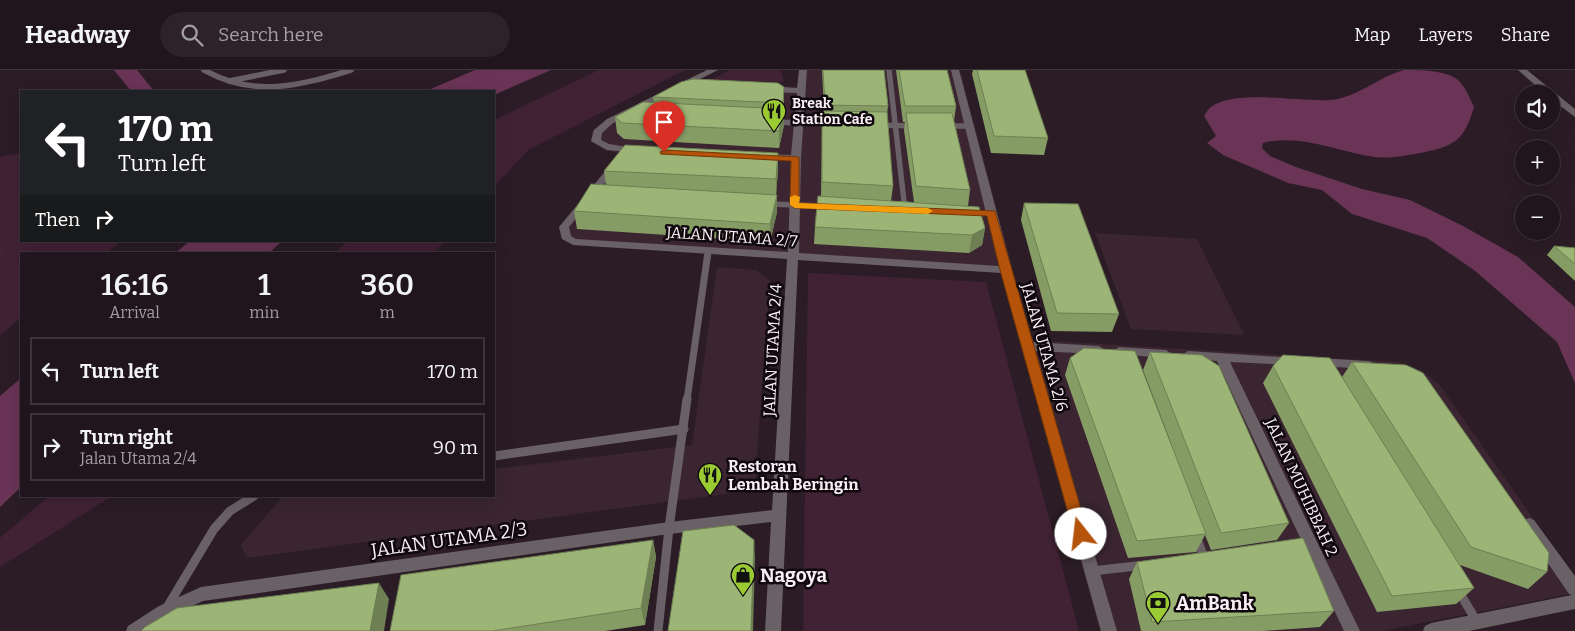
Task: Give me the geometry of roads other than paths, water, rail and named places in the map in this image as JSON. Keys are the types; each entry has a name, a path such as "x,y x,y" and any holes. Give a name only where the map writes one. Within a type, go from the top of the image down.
{"street":[{"path":"647,152 607,148 596,141 598,132 610,121 631,114 714,70"},
{"name":"JALAN UTAMA 2/4","path":"773,631 793,257 796,158 803,70"},
{"name":"JALAN UTAMA 2/6","path":"955,70 987,213 1006,270 1109,631"},
{"path":"1522,70 1540,85"},
{"path":"683,86 703,87"},
{"path":"752,89 802,91"},
{"path":"1560,102 1575,114"},
{"name":"JALAN UTAMA 2/7","path":"627,151 597,193 564,227 566,237 573,242 1006,270"},
{"path":"756,157 796,158"},
{"path":"1027,346 1129,356 1221,357 1325,367 1386,366"},
{"name":"JALAN MUHIBBAH 2","path":"1221,357 1306,545 1352,631"},
{"path":"1519,510 1575,589"},
{"name":"JALAN UTAMA 2/3","path":"134,631 165,611 201,594 405,570 669,528 779,515"},
{"path":"1431,631 1575,602"}],"lane":[{"path":"206,70 227,81 250,88 263,88 305,81 351,70"},
{"path":"227,81 284,70"},
{"path":"889,70 905,210"},
{"path":"772,122 840,124"},
{"path":"868,125 923,126"},
{"path":"942,126 969,126"},
{"path":"766,203 832,207"},
{"path":"896,209 915,210"},
{"path":"658,631 669,528 708,252"},
{"path":"495,456 684,428"},
{"path":"165,611 214,529 230,511 252,497"},
{"path":"1194,530 1204,558"},
{"path":"1092,571 1157,563"},
{"path":"1452,580 1477,622"}],"waterway":[{"path":"125,70 142,90"}],"place":[{"name":"Break Station Cafe","path":"774,132"},
{"name":"Restoran Lembah Beringin","path":"710,496"},
{"name":"Nagoya","path":"743,596"},
{"name":"AmBank","path":"1158,624"}]}
